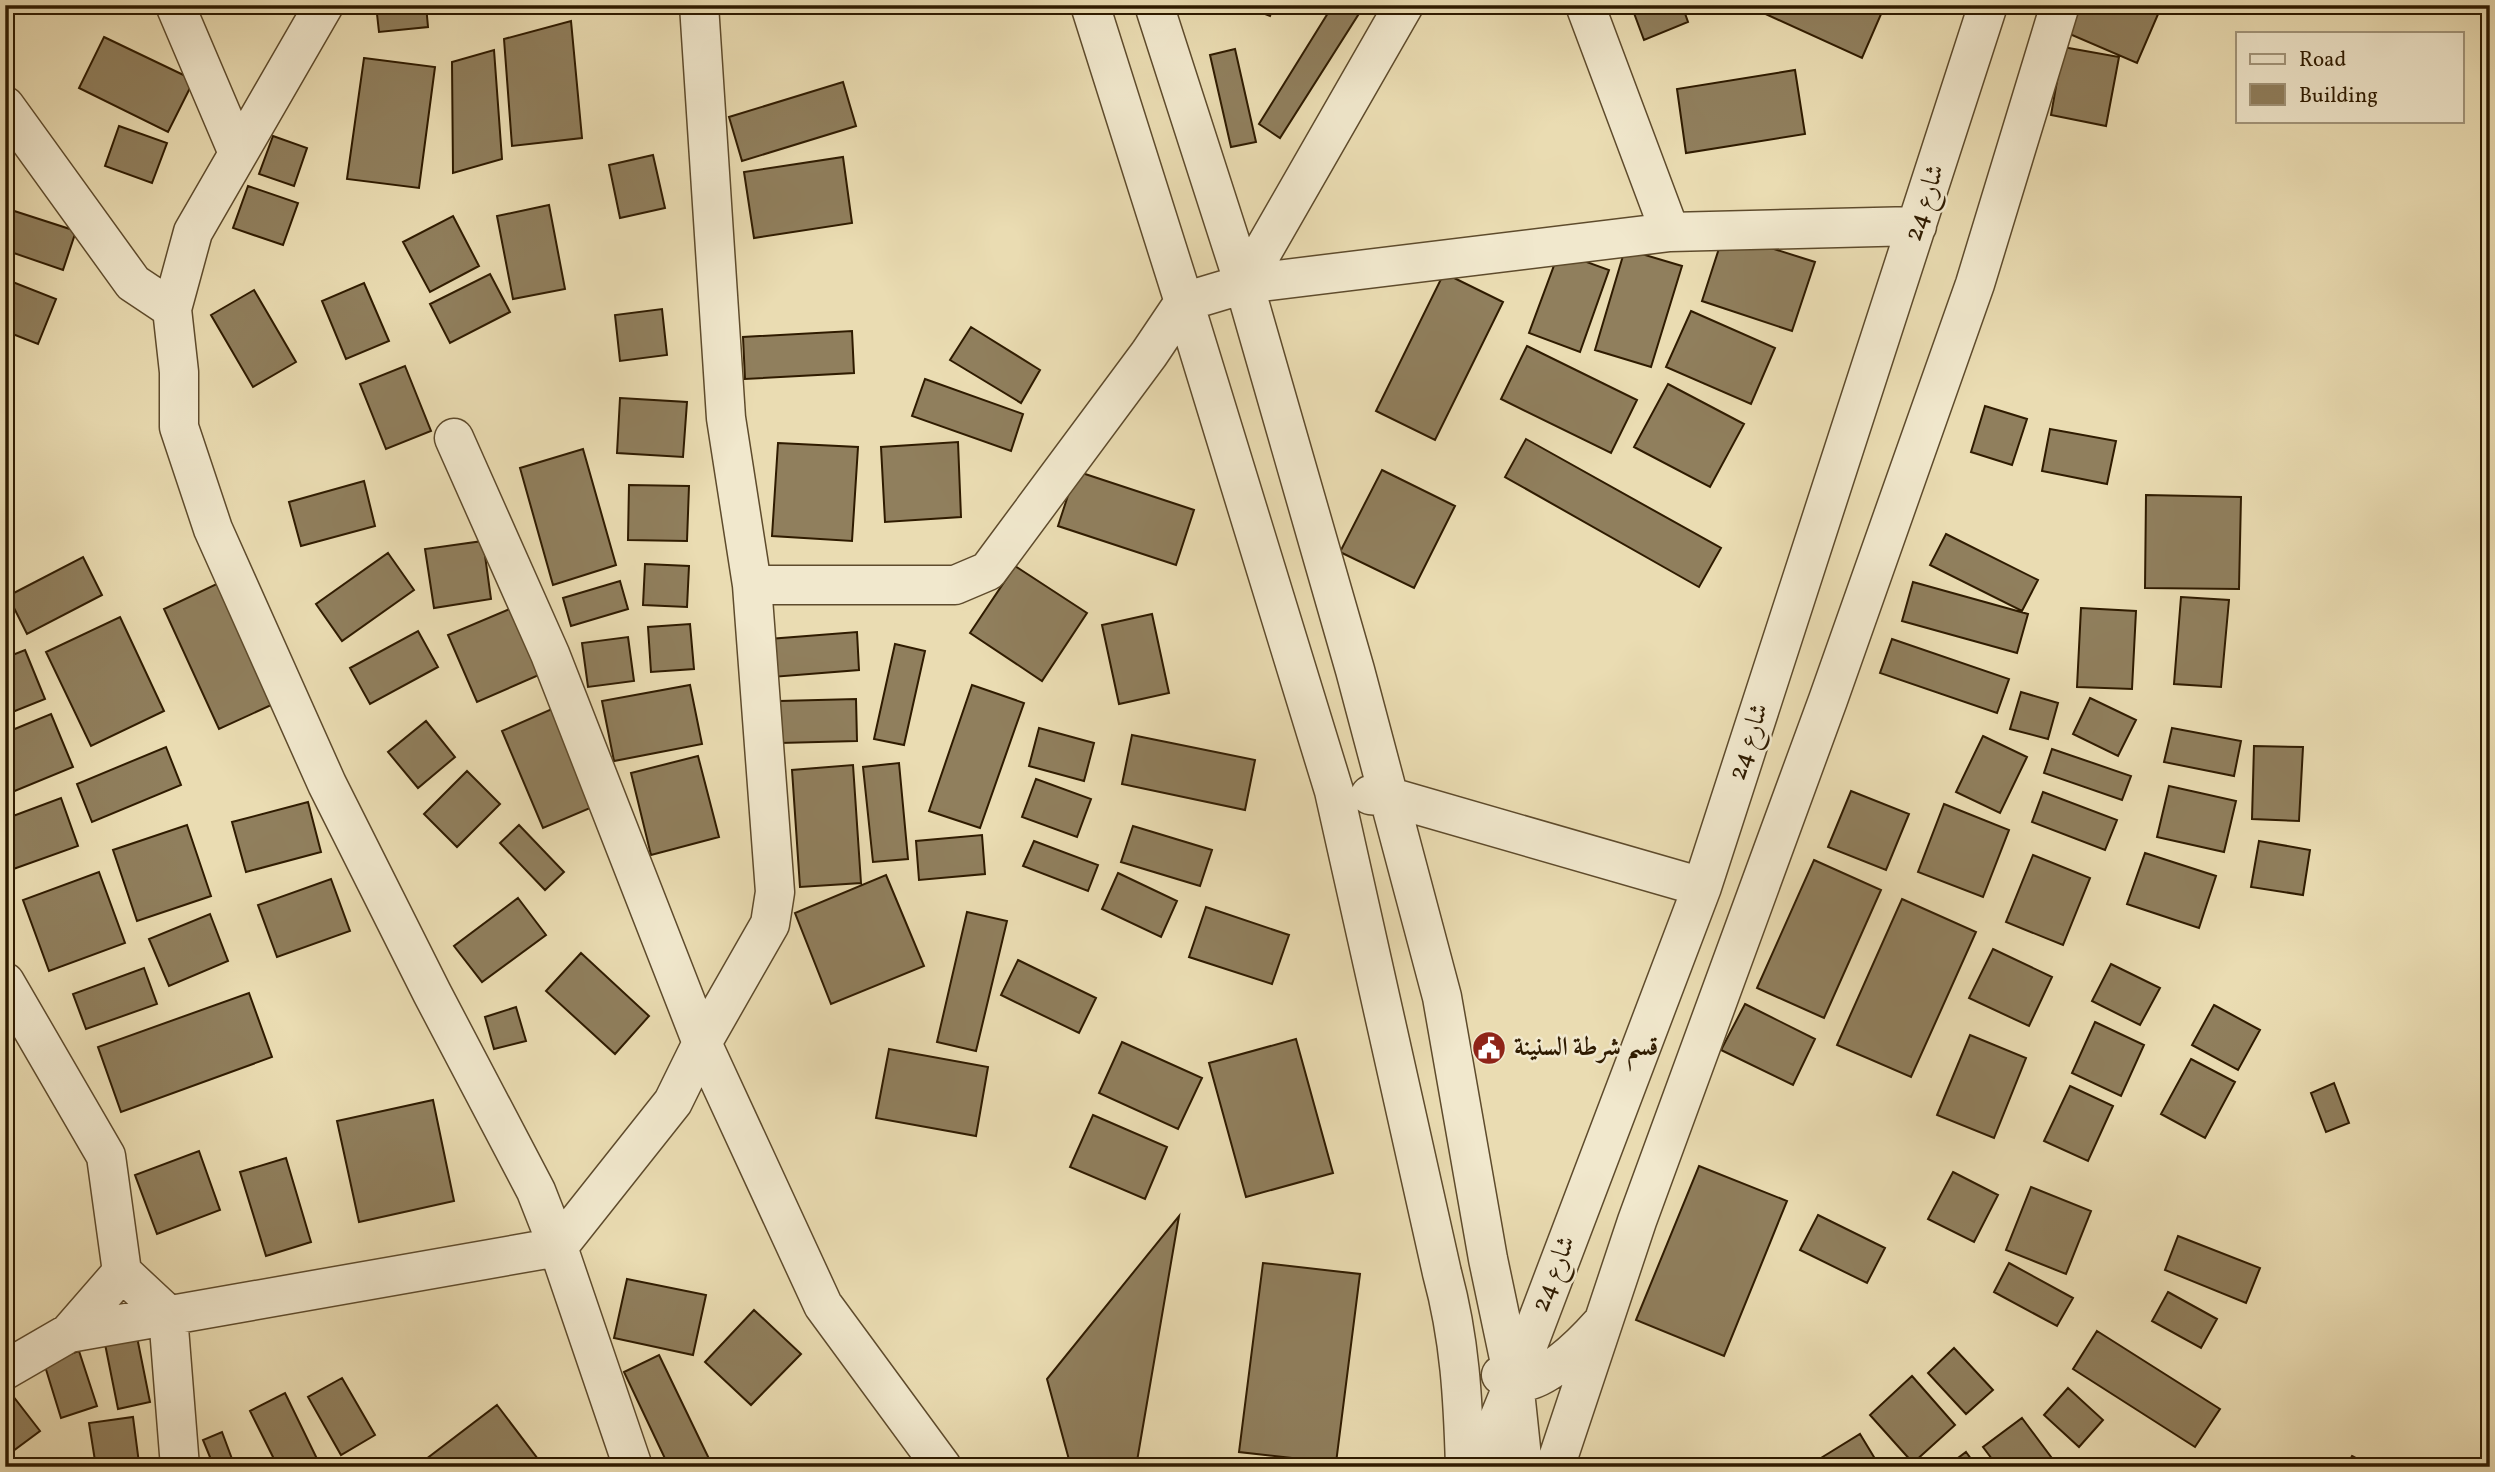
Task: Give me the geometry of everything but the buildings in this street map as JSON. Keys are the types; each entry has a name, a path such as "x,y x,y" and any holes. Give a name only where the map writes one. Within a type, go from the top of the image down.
{"street":[{"path":"175,5 237,153"},
{"path":"324,5 194,232 172,309 179,372 178,427 213,529 327,784 536,1191 558,1247 633,1467"},
{"path":"69,1333 558,1247 673,1102 702,1043 770,924 775,892 752,585 726,418 699,5"},
{"path":"1090,5 1334,791 1454,1318 1463,1390 1465,1467"},
{"path":"1154,5 1244,284 1390,797 1442,997 1488,1259 1514,1382 1523,1467"},
{"path":"1244,284 1404,5"},
{"path":"1585,5 1670,232"},
{"name":"شارع 24","path":"1479,1467 1514,1382 1702,887 1988,5"},
{"path":"1555,1467 1637,1221 1828,700 1975,284 2060,5"},
{"path":"5,106 134,283 172,309"},
{"path":"752,585 955,585 988,571 1149,354 1184,302 1244,284 1670,232 1917,226"},
{"path":"454,438 550,654 702,1043 823,1305 942,1467"},
{"path":"1334,791 1390,797 1702,887"},
{"path":"5,982 106,1156 122,1272 168,1315 180,1467"},
{"path":"1433,1233 1482,1221"},
{"path":"1488,1259 1506,1293 1519,1302 1545,1297"},
{"path":"5,1370 69,1333 122,1272"},
{"path":"1454,1318 1472,1349 1488,1368 1514,1382 1527,1382 1549,1370 1579,1348 1605,1319"}],"place":[{"name":"قسم شرطة السنينة","path":"1489,1048"}]}
